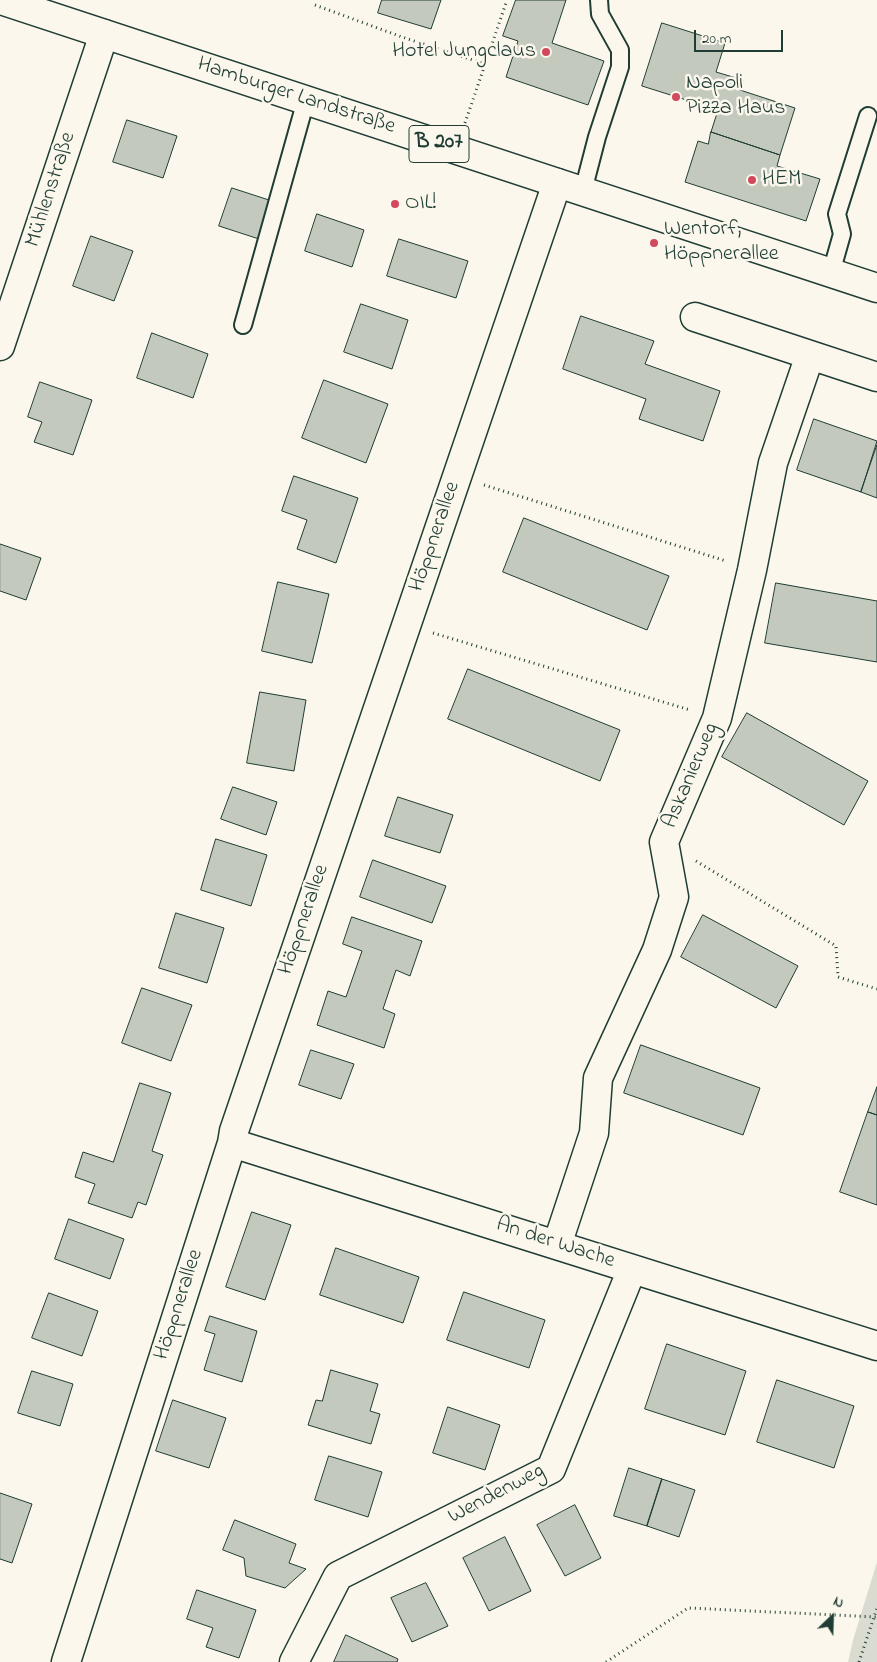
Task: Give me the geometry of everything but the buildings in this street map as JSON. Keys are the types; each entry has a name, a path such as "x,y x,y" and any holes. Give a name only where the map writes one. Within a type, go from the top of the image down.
{"street":[{"name":"Hamburger Landstraße","path":"1,0 877,288"},
{"name":"Mühlenstraße","path":"0,346 104,34"},
{"name":"Höppnerallee","path":"66,1662 232,1143 234,1131 406,625 457,476 570,187"},
{"path":"695,317 877,377"},
{"name":"Askanierweg","path":"557,1245 594,1133 598,1078 657,950 674,897 664,842 716,718 752,570 773,463 810,355"},
{"name":"An der Wache","path":"232,1143 877,1346"},
{"name":"Wendenweg","path":"294,1662 338,1576 551,1469 632,1268"}],"lane":[{"path":"570,187 597,137 620,67 620,50 600,14 599,0"},
{"path":"243,325 306,100"},
{"path":"831,273 842,234 837,214 868,116"}],"path":[{"path":"456,149 507,0"},
{"path":"315,4 410,40 485,64"},
{"path":"457,476 752,570"},
{"path":"406,625 716,718"},
{"path":"664,842 836,946 838,977 877,989"},
{"path":"606,1662 688,1608 876,1617"},
{"path":"859,1662 876,1617 877,1608"}],"shaded area":[{"path":"877,1562 877,1662 848,1662 853,1640"}],"place":[{"name":"Hotel Jungclaus","path":"546,52"},
{"name":"Napoli Pizza Haus","path":"676,97"},
{"name":"HEM","path":"752,180"},
{"name":"OIL!","path":"395,204"},
{"name":"Wentorf, Höppnerallee","path":"654,243"}]}
